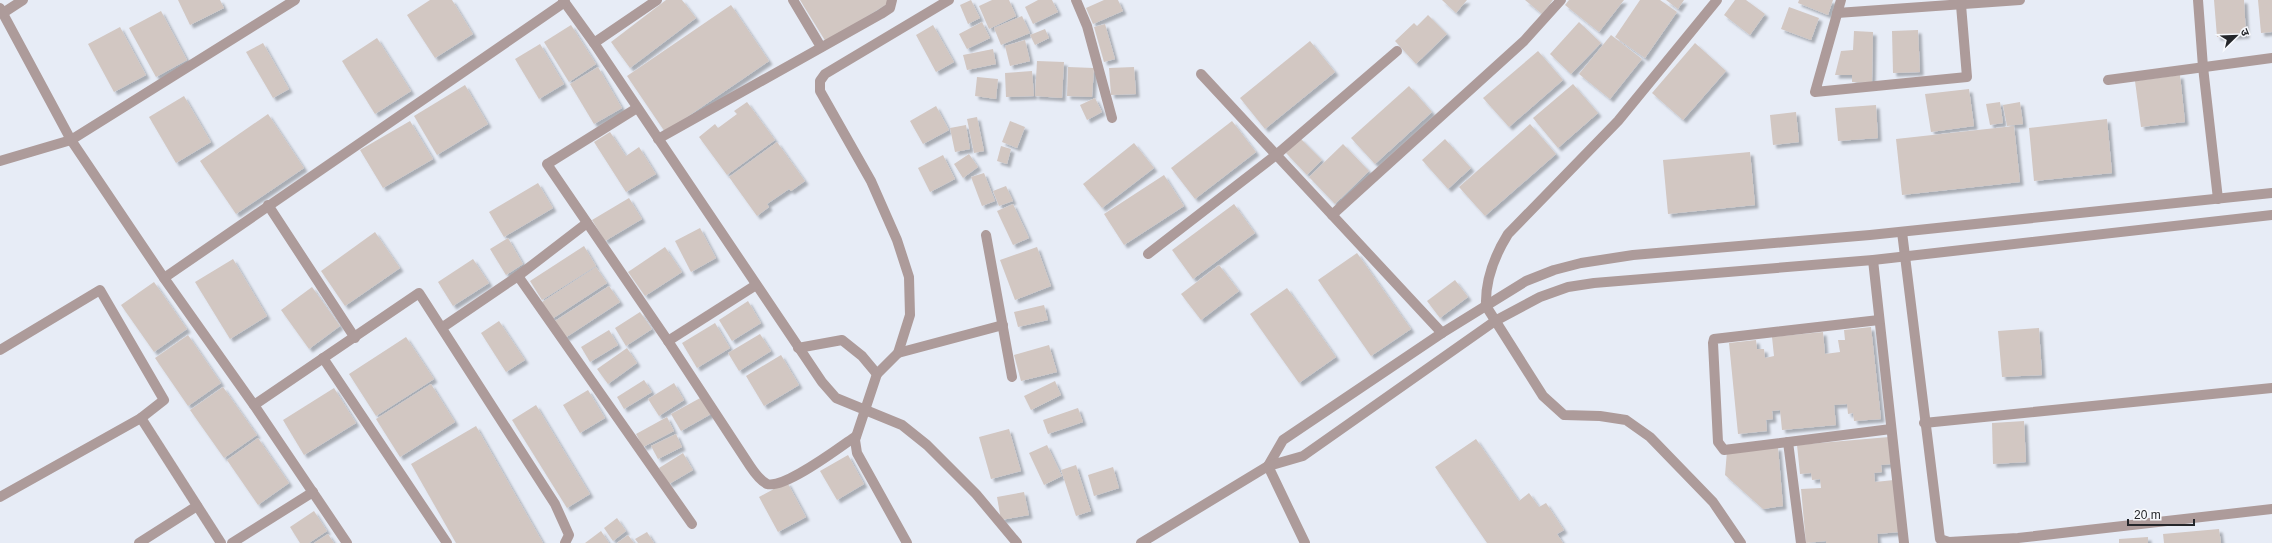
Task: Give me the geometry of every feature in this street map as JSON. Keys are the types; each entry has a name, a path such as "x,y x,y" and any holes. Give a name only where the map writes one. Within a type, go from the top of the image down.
{"street":[{"path":"23,0 2,10 71,140 164,278 254,405 347,543"},
{"path":"0,162 71,140 295,0"},
{"path":"594,43 657,0"},
{"path":"793,0 820,47"},
{"path":"658,139 820,47 882,14 890,8 892,0"},
{"path":"907,543 857,453 856,436 877,374 898,353 910,315 909,277 897,240 871,181 820,91 820,81 825,74 949,0"},
{"path":"1076,0 1087,26 1112,118"},
{"path":"1332,215 1524,41 1561,0"},
{"path":"1717,0 1618,120 1508,234 1495,258 1486,292 1486,306 1543,396 1564,415 1600,416 1626,420 1650,437 1713,502 1741,543"},
{"path":"1841,0 1815,92 1967,77 1961,5"},
{"path":"1837,13 2020,0"},
{"path":"2198,0 2203,67 2218,199"},
{"path":"164,278 564,1 594,43 822,382 836,398 865,412 902,425 927,445 976,494 1017,543"},
{"path":"1148,254 1276,155 1397,51"},
{"path":"2108,80 2272,58"},
{"path":"1201,74 1442,334"},
{"path":"637,108 547,164 668,341 750,466 766,484 775,485 797,476 856,436"},
{"path":"1268,466 1283,440 1486,306 1526,281 1554,270 1581,263 1633,255 1902,232 2272,193"},
{"path":"268,205 355,338"},
{"path":"1142,543 1268,466 1303,456 1495,321 1540,296 1568,287 1594,283 1873,260 2272,215"},
{"path":"443,327 518,276 587,223"},
{"path":"1902,232 1924,423 1940,539 1948,542 2019,541 2272,509"},
{"path":"986,235 1012,377"},
{"path":"1873,260 1904,543"},
{"path":"518,276 692,524"},
{"path":"668,341 756,285"},
{"path":"0,350 100,290 164,400 141,418 0,496"},
{"path":"254,405 355,338 419,293 443,327 558,509 569,535 565,543"},
{"path":"1879,320 1714,339 1718,442 1724,450 1891,429"},
{"path":"898,353 1003,325"},
{"path":"798,348 842,340 862,356 877,374"},
{"path":"323,358 447,543"},
{"path":"1924,423 2272,388"},
{"path":"141,418 221,543"},
{"path":"1788,442 1802,543"},
{"path":"1268,466 1306,543"},
{"path":"232,543 313,492"},
{"path":"139,543 197,506"}],"building":[{"path":"178,0 220,0 224,8 190,25"},
{"path":"430,0 452,0 473,34 435,58 407,15"},
{"path":"666,0 682,0 696,18 630,68 611,42"},
{"path":"800,0 889,0 890,2 826,42"},
{"path":"971,0 980,18 968,24 960,5"},
{"path":"992,0 1009,0 1016,16 989,29 979,6"},
{"path":"1038,0 1052,0 1058,12 1033,24 1025,7"},
{"path":"1104,0 1118,0 1123,11 1093,24 1086,8"},
{"path":"1442,0 1467,0 1456,13"},
{"path":"1525,0 1553,0 1542,14"},
{"path":"1569,0 1624,0 1599,32 1565,5"},
{"path":"1640,0 1660,0 1677,12 1645,58 1615,37"},
{"path":"1666,0 1684,0 1678,9"},
{"path":"1735,0 1746,0 1765,14 1750,35 1724,15"},
{"path":"1799,0 1833,0 1828,15 1798,3"},
{"path":"2214,0 2244,0 2246,35 2217,37"},
{"path":"2258,0 2272,0 2272,32 2261,33"},
{"path":"731,5 769,61 665,132 627,76"},
{"path":"1789,7 1819,18 1811,40 1781,29"},
{"path":"161,11 187,60 156,77 129,28"},
{"path":"1428,15 1447,34 1416,64 1395,41 1414,23 1417,26"},
{"path":"1022,16 1030,33 1001,45 994,28"},
{"path":"982,22 990,38 967,49 959,34"},
{"path":"1579,22 1601,43 1571,74 1550,54"},
{"path":"1105,24 1115,59 1104,62 1094,27"},
{"path":"571,25 596,64 569,82 544,42"},
{"path":"933,25 954,62 936,72 916,35"},
{"path":"120,27 146,75 114,92 88,44"},
{"path":"1045,29 1049,38 1035,45 1030,35"},
{"path":"1918,30 1920,72 1893,73 1892,31"},
{"path":"1854,31 1873,32 1872,83 1852,82 1852,75 1835,75 1841,51 1853,50"},
{"path":"1611,35 1642,59 1610,99 1579,74"},
{"path":"377,38 411,91 375,114 342,61"},
{"path":"1025,40 1030,61 1010,66 1005,46"},
{"path":"1310,41 1335,72 1265,129 1240,98"},
{"path":"263,43 289,89 273,98 246,52"},
{"path":"1695,43 1726,71 1683,120 1652,93"},
{"path":"540,44 564,84 539,99 515,59"},
{"path":"993,49 996,64 967,70 963,55"},
{"path":"1538,51 1563,80 1509,127 1483,98"},
{"path":"1037,61 1064,62 1062,98 1035,96"},
{"path":"598,67 622,108 594,124 570,84"},
{"path":"1068,67 1094,68 1092,97 1067,96"},
{"path":"1134,67 1136,94 1111,95 1109,68"},
{"path":"1032,71 1034,96 1006,97 1005,73"},
{"path":"2180,75 2185,122 2141,127 2135,81"},
{"path":"977,77 998,79 996,99 975,96"},
{"path":"1573,84 1598,113 1558,148 1533,118"},
{"path":"465,85 488,124 437,155 414,116"},
{"path":"1409,86 1432,112 1375,164 1351,138"},
{"path":"1969,89 1974,126 1931,132 1925,94"},
{"path":"184,96 211,142 176,163 149,117"},
{"path":"1095,98 1102,112 1087,120 1080,105"},
{"path":"747,102 775,140 727,175 699,137 715,124 718,128 737,114 734,111"},
{"path":"2000,102 2003,123 1990,125 1986,104"},
{"path":"2020,102 2023,124 2007,126 2003,105"},
{"path":"1876,105 1878,138 1838,141 1835,108"},
{"path":"936,106 949,130 923,144 910,121"},
{"path":"1796,112 1799,142 1773,145 1770,115"},
{"path":"268,114 304,168 236,214 200,161"},
{"path":"977,117 984,151 974,153 967,119"},
{"path":"2107,119 2112,173 2034,181 2029,128"},
{"path":"410,121 433,159 383,188 360,150"},
{"path":"1010,121 1025,127 1017,148 1002,142"},
{"path":"1232,121 1256,152 1195,199 1171,168"},
{"path":"1530,124 1556,154 1485,216 1459,187"},
{"path":"966,125 970,149 955,152 950,128"},
{"path":"2014,126 2020,182 1902,195 1896,139"},
{"path":"610,132 626,156 639,147 656,174 626,192 594,142"},
{"path":"1300,138 1322,160 1307,175 1286,153"},
{"path":"1445,139 1471,168 1448,189 1422,160"},
{"path":"777,142 805,181 791,191 789,189 767,204 769,207 757,216 729,177"},
{"path":"1134,143 1154,168 1102,208 1083,184"},
{"path":"1343,144 1369,171 1335,204 1309,177"},
{"path":"1001,146 1011,149 1007,164 997,161"},
{"path":"1750,152 1755,205 1668,214 1663,160"},
{"path":"969,154 978,167 963,178 954,164"},
{"path":"943,155 955,179 930,192 918,168"},
{"path":"984,173 995,201 982,206 971,177"},
{"path":"1164,175 1184,206 1124,245 1104,214"},
{"path":"538,183 553,208 504,237 489,212"},
{"path":"1006,186 1013,201 999,206 993,191"},
{"path":"629,198 642,219 605,241 592,220"},
{"path":"1013,204 1029,238 1013,245 997,211"},
{"path":"1234,204 1255,233 1193,279 1172,250"},
{"path":"700,228 716,258 691,272 675,241"},
{"path":"375,232 400,268 345,306 321,271"},
{"path":"508,238 523,264 506,275 490,249"},
{"path":"584,246 596,266 542,300 530,281"},
{"path":"665,247 682,272 645,296 628,272"},
{"path":"1037,247 1051,286 1015,300 1000,260"},
{"path":"1357,253 1411,329 1371,356 1318,280"},
{"path":"233,259 267,316 230,339 195,282"},
{"path":"473,259 489,283 453,306 438,282"},
{"path":"1219,265 1239,291 1201,320 1181,294"},
{"path":"596,267 607,283 552,319 542,302"},
{"path":"1455,280 1468,297 1440,318 1427,301"},
{"path":"154,282 187,329 154,352 121,305"},
{"path":"609,286 620,302 565,338 555,321"},
{"path":"312,287 340,326 309,349 281,310"},
{"path":"1287,288 1336,357 1299,383 1250,314"},
{"path":"748,301 761,323 732,341 719,320"},
{"path":"1044,305 1048,320 1018,327 1014,312"},
{"path":"640,312 652,329 626,346 615,328"},
{"path":"499,321 525,360 506,372 481,333"},
{"path":"715,323 730,348 697,368 682,343"},
{"path":"1871,327 1881,419 1854,421 1853,413 1848,414 1847,404 1834,405 1836,425 1782,430 1780,410 1772,411 1773,419 1766,420 1767,431 1738,434 1729,343 1756,340 1757,349 1764,349 1765,358 1774,356 1772,337 1823,332 1825,354 1840,352 1838,340 1845,340 1844,330"},
{"path":"2039,328 2042,375 2002,377 1998,331"},
{"path":"609,330 618,345 590,362 581,347"},
{"path":"760,334 771,351 739,371 728,353"},
{"path":"188,335 221,383 188,406 155,358"},
{"path":"406,337 434,379 376,416 349,374"},
{"path":"1049,345 1057,372 1021,381 1014,355"},
{"path":"627,348 637,363 608,384 597,369"},
{"path":"781,355 799,385 764,406 746,376"},
{"path":"644,380 652,392 624,409 617,397"},
{"path":"1055,381 1061,395 1031,410 1024,396"},
{"path":"674,383 684,400 659,416 648,399"},
{"path":"431,384 455,422 400,457 376,419"},
{"path":"223,387 257,435 224,458 190,410"},
{"path":"334,388 356,423 304,455 283,420"},
{"path":"588,390 605,418 580,433 563,405"},
{"path":"702,397 711,414 681,431 671,414"},
{"path":"536,405 590,494 567,508 512,420"},
{"path":"1078,408 1083,422 1048,434 1043,420"},
{"path":"667,417 674,431 643,447 636,434"},
{"path":"2024,421 2026,462 1993,464 1992,423"},
{"path":"476,426 543,543 456,543 411,464"},
{"path":"1009,429 1021,471 991,479 979,437"},
{"path":"676,434 682,447 658,459 651,446"},
{"path":"1889,437 1891,464 1881,465 1882,472 1874,473 1875,482 1894,480 1899,532 1877,534 1878,543 1826,543 1826,541 1806,543 1801,489 1821,488 1820,479 1812,480 1811,473 1800,474 1797,445"},
{"path":"258,438 289,483 258,505 227,460"},
{"path":"1476,439 1519,501 1529,493 1539,507 1546,503 1564,530 1557,534 1563,543 1487,543 1435,467"},
{"path":"1047,445 1062,476 1044,485 1029,453"},
{"path":"1778,447 1783,506 1763,509 1725,475 1727,451"},
{"path":"683,453 693,470 669,484 659,468"},
{"path":"848,455 864,484 837,500 820,471"},
{"path":"1076,465 1091,511 1076,516 1061,470"},
{"path":"1113,467 1119,488 1094,496 1088,475"},
{"path":"787,482 806,517 778,532 759,497"},
{"path":"1024,492 1029,515 1001,520 997,497"},
{"path":"314,511 327,531 309,543 300,543 290,527"},
{"path":"617,518 626,531 613,541 604,528"},
{"path":"2219,529 2221,543 2164,543 2163,534"},
{"path":"601,531 609,543 585,543"},
{"path":"647,532 654,543 638,543 635,539"},
{"path":"328,534 334,543 314,543"},
{"path":"628,535 634,543 617,543"},
{"path":"2148,537 2148,543 2119,543 2119,539"}]}
